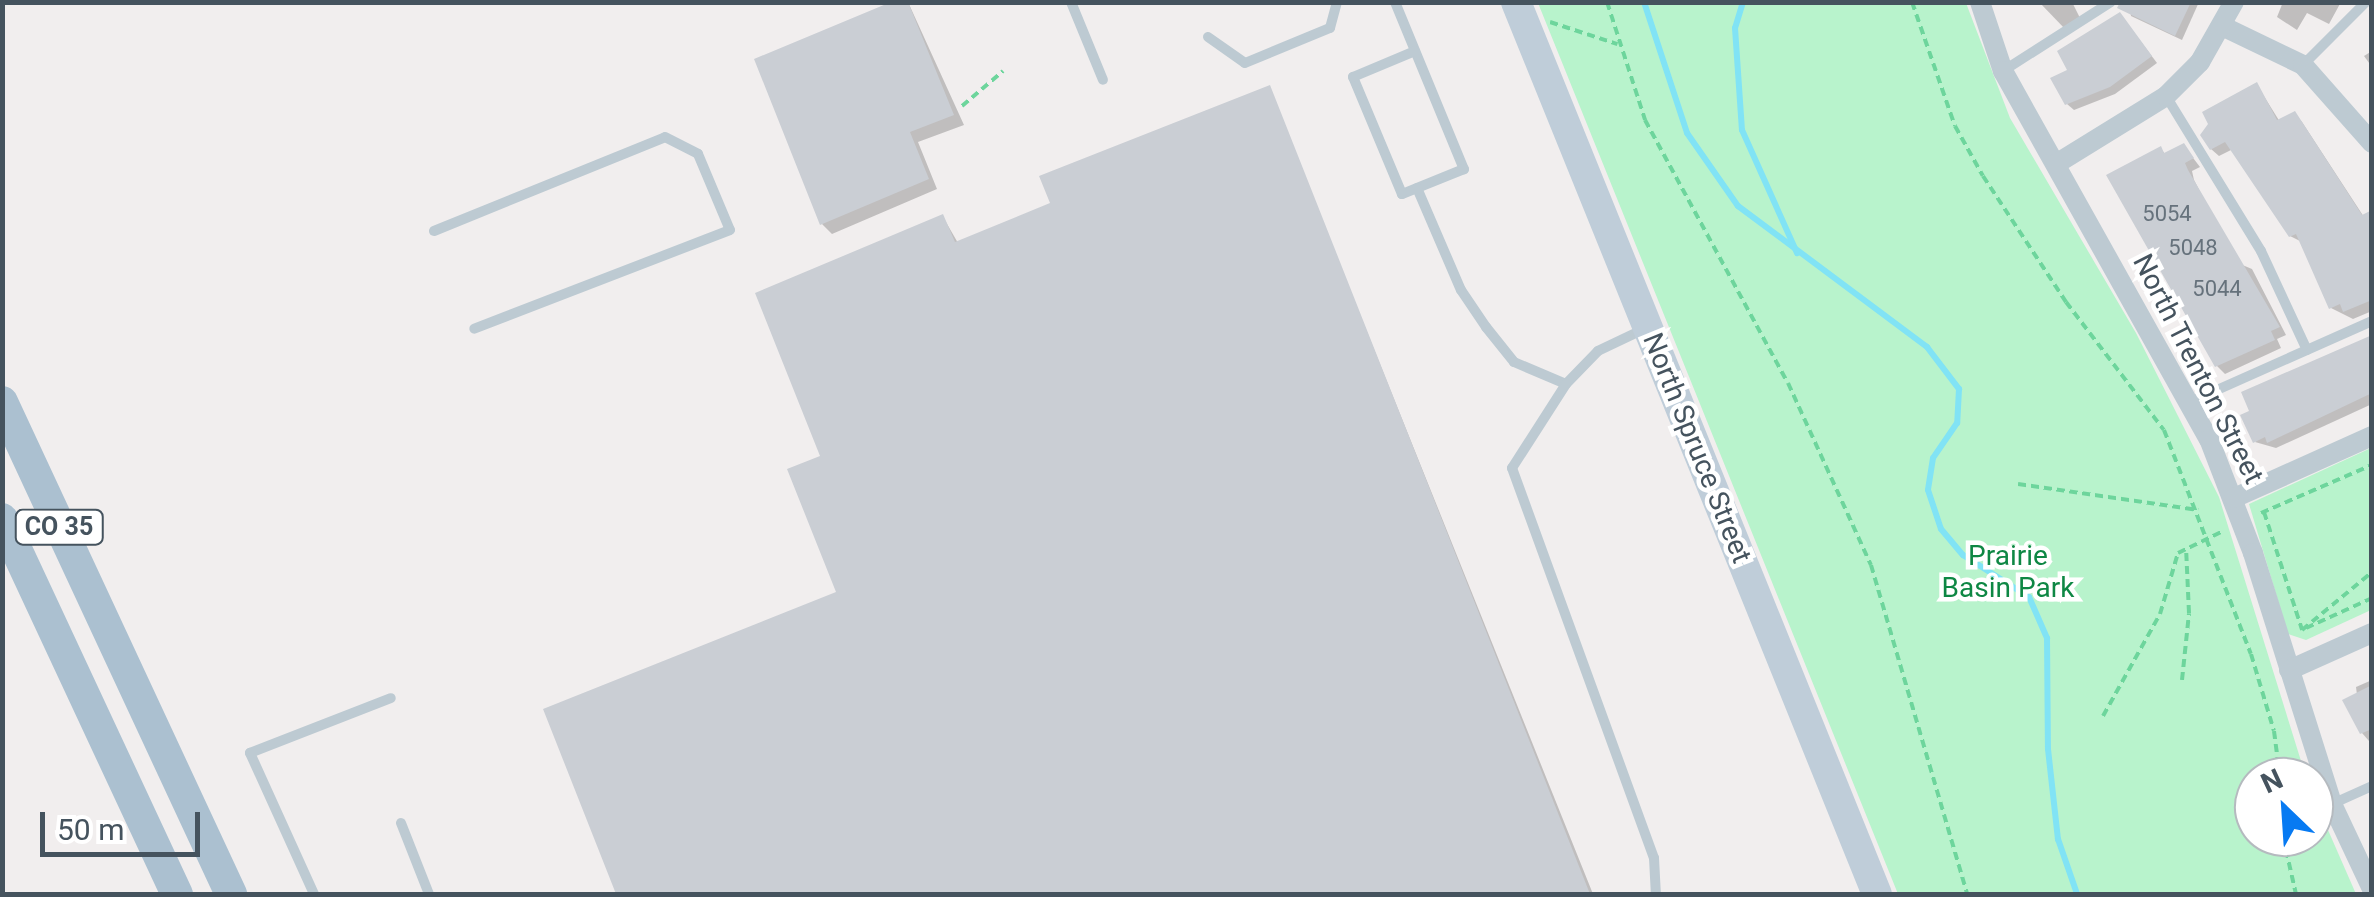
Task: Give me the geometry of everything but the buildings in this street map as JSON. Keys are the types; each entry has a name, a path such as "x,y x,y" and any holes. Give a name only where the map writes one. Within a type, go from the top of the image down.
{"main road":[{"name":"CO 35","path":"2,402 231,894"},
{"name":"CO 35","path":"2,520 172,893"}],"street":[{"name":"North Spruce Street","path":"1516,2 1877,894"},
{"name":"North Trenton Street","path":"1980,2 2003,71 2190,402 2234,498 2317,757"},
{"path":"2056,164 2166,96 2200,62 2234,2"},
{"path":"2222,26 2303,65 2371,143"},
{"path":"2234,498 2372,436"},
{"path":"2289,670 2372,633"},
{"name":"North Trenton Street","path":"2334,808 2372,889"}],"lane":[{"path":"1071,2 1103,80"},
{"path":"1208,38 1245,62 1330,28 1337,2"},
{"path":"1396,2 1464,169 1402,194 1353,76 1415,51"},
{"path":"2003,71 2111,2"},
{"path":"2303,65 2366,2"},
{"path":"2166,96 2261,250 2307,350"},
{"path":"434,231 665,137 698,154 730,230 474,330"},
{"path":"1417,188 1460,290 1486,328 1514,362 1566,384"},
{"path":"2190,402 2372,321"},
{"path":"1648,327 1598,351 1566,384 1512,468 1654,858 1656,894"},
{"path":"314,894 250,754 391,698"},
{"path":"2334,803 2372,786"},
{"path":"401,823 429,894"}],"path":[{"path":"1607,2 1617,44 1674,180 1788,383 1851,517 1893,628 1967,894"},
{"path":"1912,2 1924,51 1964,142 2066,302 2164,430 2208,538 2274,731 2277,757"},
{"path":"1547,21 1617,44"},
{"path":"962,106 1003,71"},
{"path":"2103,716 2138,660 2160,614 2178,553 2372,464"},
{"path":"2018,484 2198,510"},
{"path":"2264,512 2302,630"},
{"path":"2182,680 2189,613 2186,548"},
{"path":"2302,630 2372,572"},
{"path":"2302,630 2372,598"},
{"path":"2288,857 2296,894"}],"green space":[{"name":"Prairie Basin Park","path":"1538,3 1966,3 2010,118 2136,333 2219,497 2300,757 2234,757 2234,857 2334,857 2334,844 2356,894 1898,894"},
{"path":"2371,448 2371,610 2306,640 2288,634 2249,504"}],"waterway":[{"path":"1644,2 1687,133 1738,206 1927,347 1959,389 1957,423 1933,458 1928,490 1941,529 1963,555 2029,597 2047,638 2048,749 2058,839 2077,894"},
{"path":"1743,2 1735,28 1742,130 1797,253"}]}
